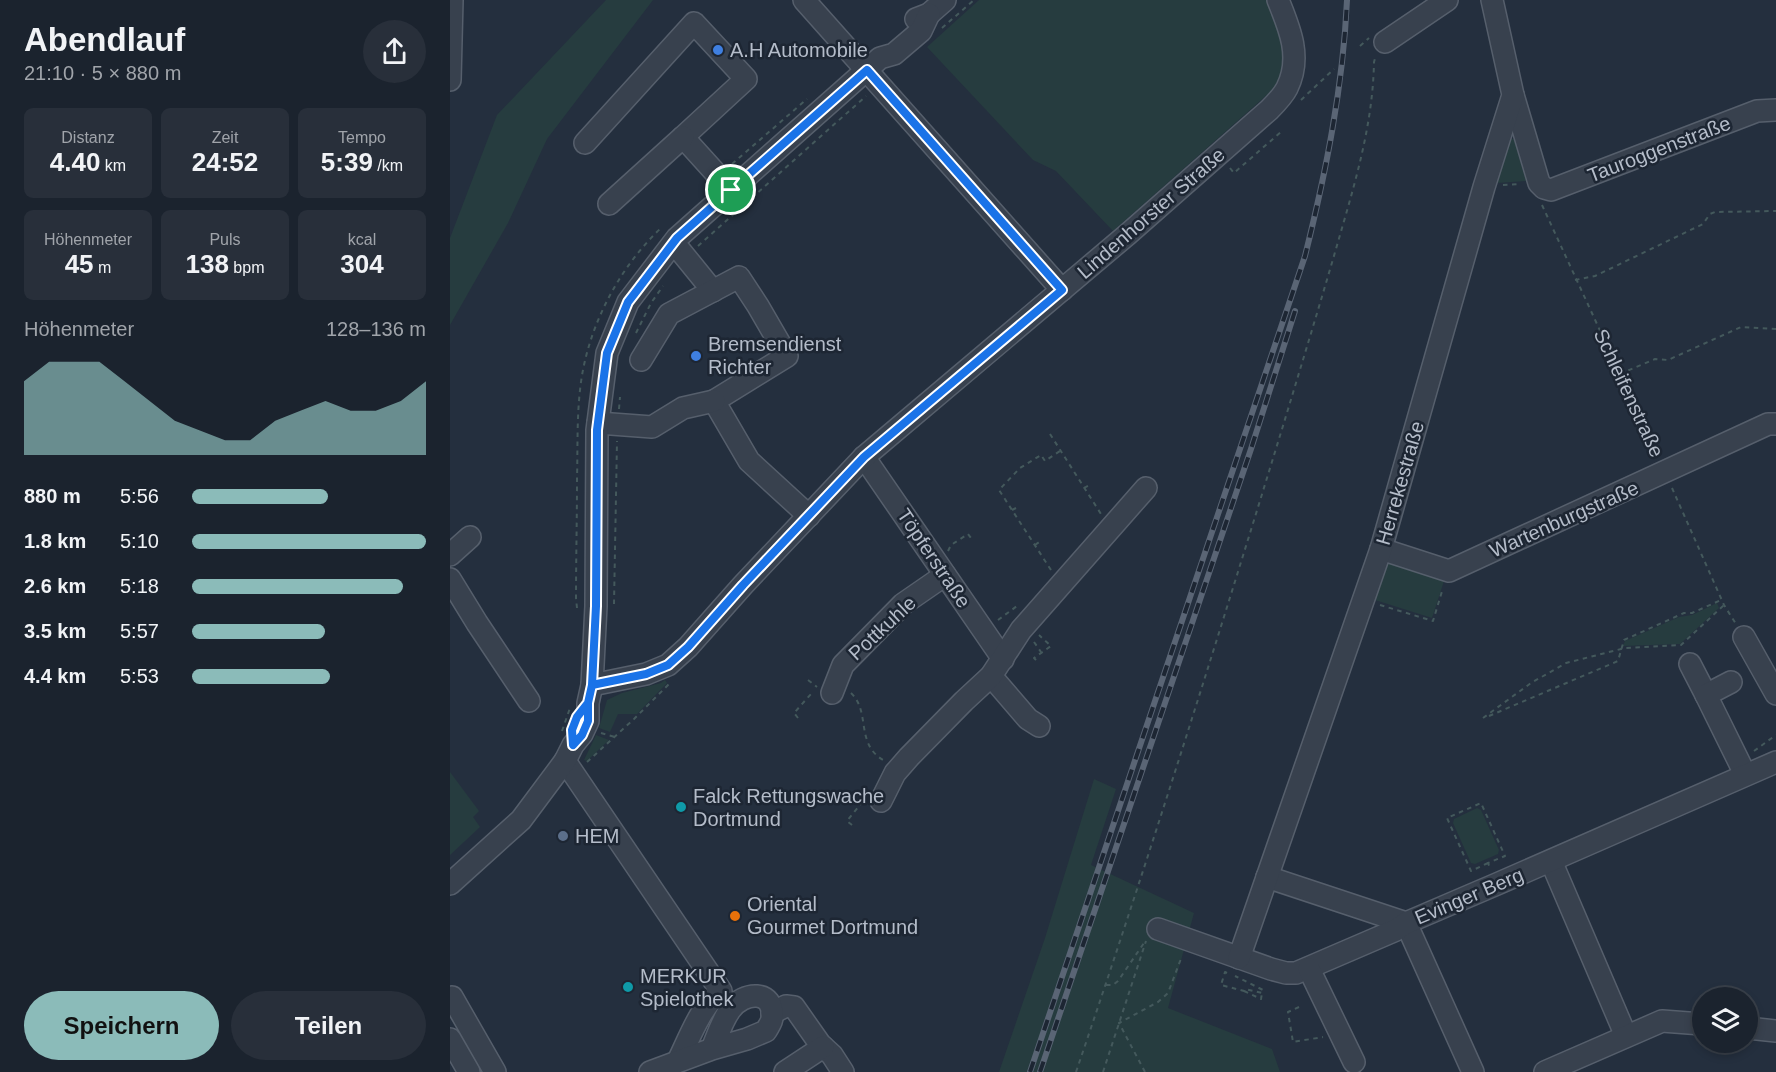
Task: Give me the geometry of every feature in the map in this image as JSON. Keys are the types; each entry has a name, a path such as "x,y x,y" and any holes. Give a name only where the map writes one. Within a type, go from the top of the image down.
{"street":[{"path":"450,80 452,0"},
{"path":"804,0 874,64 1062,290"},
{"path":"450,884 521,820 570,760 588,721 596,606 598,423 607,353 628,302 674,243 874,64 887,43 912,21 929,14 945,0"},
{"name":"Lindenhorster Straße","path":"590,694 668,665 688,647 864,457 1128,234 1269,110 1286,90 1292,75 1294,50 1289,27 1278,0"},
{"path":"1385,42 1447,0"},
{"name":"Herrekestraße","path":"1239,958 1381,549 1484,187 1513,95 1492,0"},
{"path":"585,143 693,23 746,79 609,204"},
{"path":"1513,95 1541,186"},
{"name":"Tauroggenstraße","path":"1541,186 1551,190 1757,111 1776,110"},
{"path":"683,137 731,190"},
{"path":"674,243 713,291"},
{"path":"598,423 652,427 683,408 714,401 787,356 739,277 669,314 641,360"},
{"path":"714,401 749,460 809,516"},
{"name":"Wartenburgstraße","path":"1449,571 1768,424 1776,424"},
{"name":"Töpferstraße","path":"864,457 945,575 1028,719 1039,726"},
{"path":"873,800 923,741 997,668 1022,630 1146,488"},
{"path":"450,555 470,537"},
{"path":"1381,549 1449,571"},
{"name":"Pottkuhle","path":"829,686 843,665 903,604 945,575"},
{"path":"450,579 530,701"},
{"path":"1744,637 1776,694"},
{"path":"1690,664 1745,774"},
{"path":"1706,694 1731,682"},
{"path":"570,760 721,991 712,998 678,1061"},
{"name":"Evinger Berg","path":"1158,929 1286,973 1296,973 1776,762"},
{"path":"1551,861 1626,1036"},
{"path":"1267,877 1406,923 1473,1072"},
{"path":"1309,969 1354,1062"},
{"path":"650,1072 712,1049 747,1039 766,1030 772,1013 770,1005 763,997 754,994 742,999 730,1010 712,1049"},
{"path":"450,998 452,997 495,1072"},
{"path":"772,1013 786,1006 794,1007 843,1072"},
{"path":"1545,1072 1662,1021 1692,1023"},
{"path":"1758,1029 1776,1030"},
{"path":"450,1039 469,1072"},
{"path":"785,1072 823,1047"}],"path":[{"path":"1076,1072 1216,645 1323,295 1360,163 1371,101 1374,62 1385,42"},
{"path":"1228,165 1234,172 1282,131"},
{"path":"1484,187 1541,186"},
{"name":"Schleifenstraße","path":"1541,186 1539,199 1546,217 1665,472 1724,605 1744,637"},
{"path":"1575,280 1595,276 1703,224 1710,213 1776,211"},
{"path":"1620,374 1655,359 1668,360 1741,327 1776,329"},
{"path":"1050,434 1110,528"},
{"path":"1061,585 999,489 1020,468 1041,455 1045,461 1067,450"},
{"path":"1084,488 1091,484"},
{"path":"1012,510 1018,507"},
{"path":"948,552 951,545 968,534 971,538"},
{"path":"1035,545 1042,540"},
{"path":"1371,602 1433,621 1449,571"},
{"path":"1722,600 1692,613 1684,613 1624,640 1621,650 1617,662 1483,718 1531,683 1566,663 1621,650 1681,645 1724,605"},
{"path":"990,626 1017,606"},
{"path":"1035,632 1051,646 1034,658 1036,660"},
{"path":"1036,648 1041,652"},
{"path":"570,760 615,737 673,679"},
{"path":"808,680 857,698 867,744 878,757 898,770"},
{"path":"798,718 794,713 811,694"},
{"path":"595,730 615,737"},
{"path":"1736,755 1755,751 1776,735"},
{"path":"852,825 847,821 873,800"},
{"path":"1481,803 1505,856 1488,863 1471,871 1447,818 1481,803"},
{"path":"1488,863 1497,884"},
{"path":"1103,1072 1147,938 1118,981 1113,985 1106,985"},
{"path":"1119,1023 1158,1002 1168,993 1188,940"},
{"path":"1263,991 1225,972 1221,985 1244,991 1261,999 1265,984"},
{"path":"1244,991 1245,989 1263,991"},
{"path":"1299,1007 1288,1012 1293,1041 1340,1034"},
{"path":"1119,1023 1145,1072"}],"green space":[{"path":"606,0 653,0 547,139 508,223 450,325 450,238 497,115"},
{"path":"979,0 1269,0 1283,41 1285,66 1276,87 1113,231 1056,171 1033,160 927,47"},
{"path":"1509,139 1514,139 1526,181 1497,183"},
{"path":"1387,559 1445,578 1432,618 1375,600"},
{"path":"1717,603 1719,608 1680,644 1623,646 1625,641"},
{"path":"665,680 667,683 637,714 618,714 610,732 599,728 607,700"},
{"path":"596,735 609,740 587,761 584,760"},
{"path":"450,772 479,811 473,817 480,827 450,855"},
{"path":"1094,779 1116,789 1091,865 1194,913 1168,1008 1272,1049 1280,1072 999,1072 1045,938"},
{"path":"1477,808 1481,810 1499,850 1498,854 1475,864 1471,863 1453,823 1454,819"}],"railway":[{"path":"1030,1072 1305,256 1332,129 1342,65 1347,0"},
{"path":"1040,1072 1251,449 1295,311"}],"place":[{"name":"A.H Automobile","path":"718,50"},
{"name":"Bremsendienst Richter","path":"696,356"},
{"name":"Falck Rettungswache Dortmund","path":"681,807"},
{"name":"HEM","path":"563,836"},
{"name":"Oriental Gourmet Dortmund","path":"735,916"},
{"name":"MERKUR Spielothek","path":"628,987"}],"route":[{"path":"731,190 677,238 628,302 607,353 597,430 596,606 592,685 588,703 588,721 582,735 573,745 572,730 577,717 588,703 592,685 646,674 668,665 688,647 864,457 1062,290 867,70 731,190"}]}
